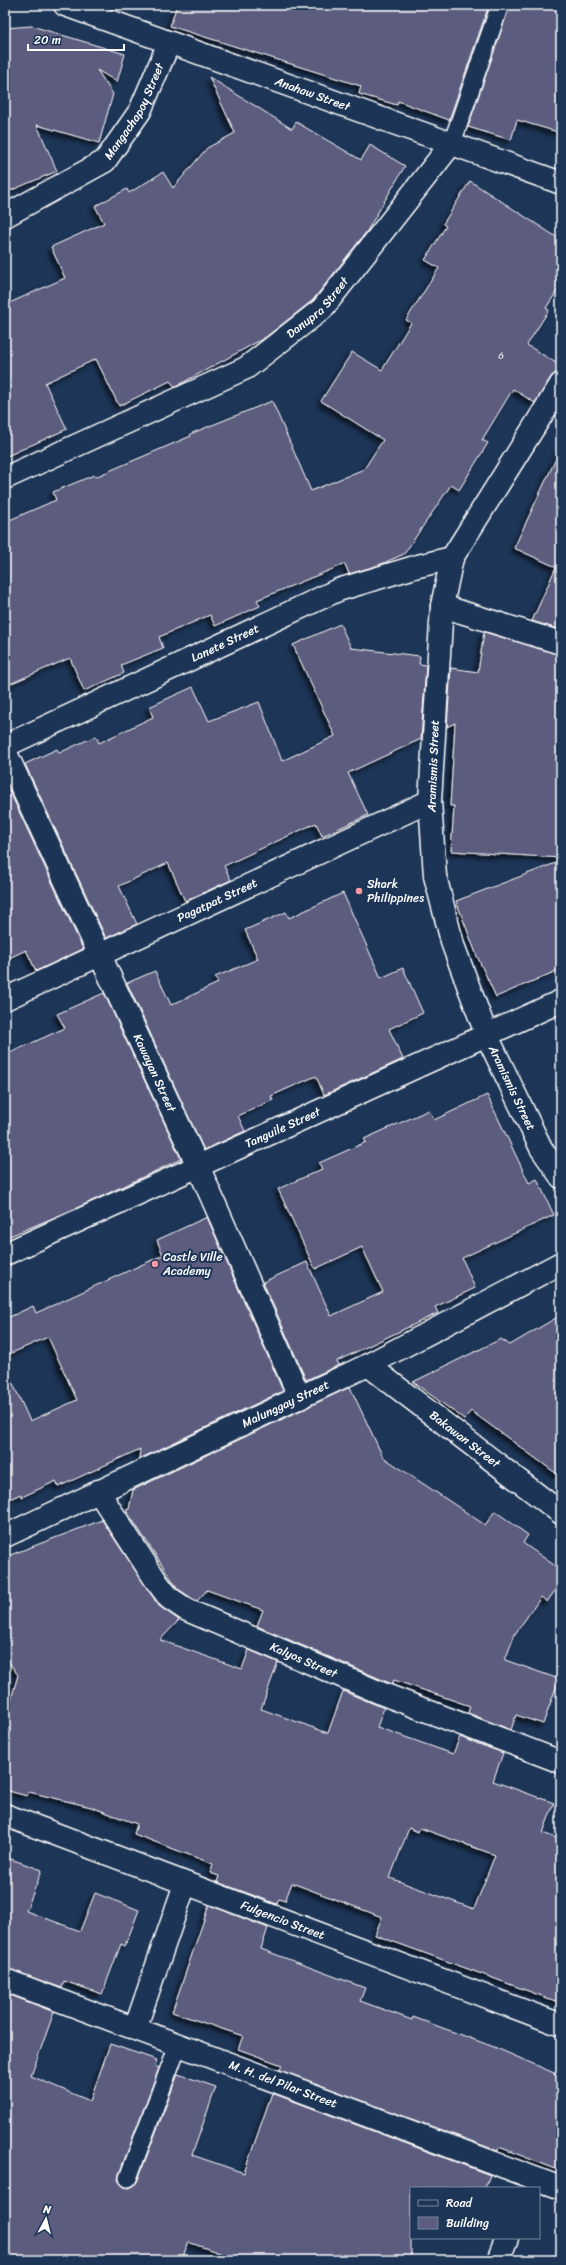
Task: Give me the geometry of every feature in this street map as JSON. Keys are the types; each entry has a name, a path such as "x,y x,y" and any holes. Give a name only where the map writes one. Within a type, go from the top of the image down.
{"street":[{"name":"Anahaw Street","path":"65,5 561,182"},
{"name":"Mangachapoy Street","path":"5,216 105,161 140,111 169,43"},
{"name":"Danupra Street","path":"5,478 246,368 322,309 452,144"},
{"name":"Aramismis Street","path":"561,384 452,558 442,606 430,801 435,876 453,945 487,1036 541,1148 561,1177"},
{"name":"Lanete Street","path":"5,746 338,590 418,566 452,558"},
{"path":"442,606 561,643"},
{"name":"Kawayan Street","path":"5,751 98,954 198,1166 300,1398"},
{"name":"Pagatpat Street","path":"5,999 98,954 430,801"},
{"name":"Tanguile Street","path":"5,1254 487,1036 561,1001"},
{"name":"Malunggay Street","path":"5,1536 368,1365 561,1262"},
{"name":"Bakawan Street","path":"368,1365 561,1513"},
{"name":"Kalyos Street","path":"98,1492 157,1582 170,1598 187,1610 383,1694 561,1762"},
{"name":"Fulgencio Street","path":"5,1816 561,2025"},
{"path":"135,2029 185,1884"},
{"name":"M. H. del Pilar Street","path":"5,1980 178,2045 529,2182 561,2188"},
{"path":"498,2260 507,2239"}],"lane":[{"name":"Danupra Street","path":"452,144 500,5"},
{"path":"128,2178 178,2045"}],"building":[{"path":"177,5 489,5 449,120 398,101 397,105 359,94 361,86 170,26"},
{"path":"510,5 561,5 561,133 517,120 511,140 468,127"},
{"path":"32,26 125,54 117,82 97,70 113,94 99,143 37,125 57,171 5,193 5,28"},
{"path":"209,77 292,129 296,122 361,160 370,145 405,166 367,231 313,300 266,337 175,387 170,381 119,406 96,359 45,383 67,429 5,457 5,305 65,278 51,247 104,223 95,206 127,189 129,193 163,172 173,188 207,148 235,133"},
{"path":"470,181 561,240 561,285 546,308 549,310 527,345 561,366 561,372 551,377 535,403 513,389 482,440 488,443 459,490 451,485 404,554 379,565 349,574 345,564 257,600 260,606 215,626 210,615 159,637 163,648 121,665 124,673 84,691 70,658 5,686 5,522 56,500 53,492 94,475 95,477 191,436 190,434 272,401 311,491 364,469 383,440 321,401 352,352 382,370 411,323 406,320 439,268 425,260 446,226 443,224"},
{"path":"561,448 561,630 532,621 556,567 514,548"},
{"path":"340,624 351,648 420,656 419,664 426,665 421,739 348,773 368,815 322,836 316,823 224,866 231,880 185,901 168,863 119,886 137,924 106,938 25,764 57,749 59,753 96,736 99,743 153,717 149,707 193,687 209,721 259,702 282,761 335,736 293,645"},
{"path":"484,632 561,655 561,858 451,851 454,806 450,806 455,723 447,727 451,668 478,672"},
{"path":"9,790 83,949 36,971 26,950 5,960 5,792"},
{"path":"561,861 561,969 496,997 477,956 456,901"},
{"path":"343,893 381,978 403,968 423,1013 389,1029 403,1059 324,1095 316,1076 271,1096 273,1100 238,1116 245,1131 204,1150 127,983 155,971 171,1005 218,983 215,977 258,959 245,930 286,912 289,918"},
{"path":"104,993 181,1159 79,1207 5,1238 5,1055 65,1028 57,1014"},
{"path":"487,1095 529,1183 537,1179 554,1215 462,1258 475,1288 435,1307 438,1313 337,1361 339,1365 306,1380 263,1282 307,1262 331,1316 383,1292 362,1247 315,1269 278,1189 322,1169 319,1163 366,1142 364,1139 429,1110 434,1120"},
{"path":"207,1217 283,1391 139,1459 140,1449 58,1487 56,1481 22,1497 21,1494 5,1501 5,1366 30,1421 77,1400 48,1337 5,1356 5,1319 33,1306 36,1313 163,1255 157,1240"},
{"path":"561,1315 561,1477 471,1411 464,1419 413,1382 501,1339 510,1345"},
{"path":"350,1387 383,1457 485,1525 495,1511 528,1535 523,1543 561,1570 561,1582 547,1602 541,1597 515,1634 505,1660 559,1679 543,1724 516,1715 511,1730 468,1713 470,1706 394,1680 392,1684 257,1626 263,1610 207,1590 197,1601 193,1599 178,1589 126,1510 129,1509 133,1490"},
{"path":"102,1520 159,1606 179,1620 160,1640 242,1669 249,1650 278,1662 261,1709 328,1733 343,1691 384,1708 377,1727 453,1754 460,1737 503,1753 493,1781 554,1803 543,1833 561,1840 561,2003 375,1935 382,1917 292,1883 285,1901 279,1899 277,1904 217,1882 219,1876 210,1873 213,1864 134,1834 137,1824 91,1807 29,1792 27,1796 5,1790 5,1721 18,1675 5,1657 5,1557","holes":["409,1828 418,1832 420,1828 495,1855 474,1909 390,1878"]},
{"path":"5,1857 42,1870 26,1911 80,1931 95,1893 139,1910 125,1946 121,1944 102,1994 64,1981 62,1988 5,1968"},
{"path":"209,1905 268,1928 261,1949 365,1988 360,2001 412,2020 413,2017 494,2047 561,2076 561,2171 499,2147 498,2151 280,2070 282,2065 238,2049 243,2036 172,2012"},
{"path":"5,1993 54,2012 31,2076 90,2101 110,2044 157,2060 155,2066 159,2068 119,2174 118,2180 124,2187 130,2188 137,2182 178,2074 216,2087 192,2155 244,2173 272,2093 490,2175 485,2187 410,2187 411,2260 240,2260 188,2242 182,2260 5,2260"}],"place":[{"name":"Shark Philippines","path":"359,891"},
{"name":"Castle Ville Academy","path":"155,1264"}]}
